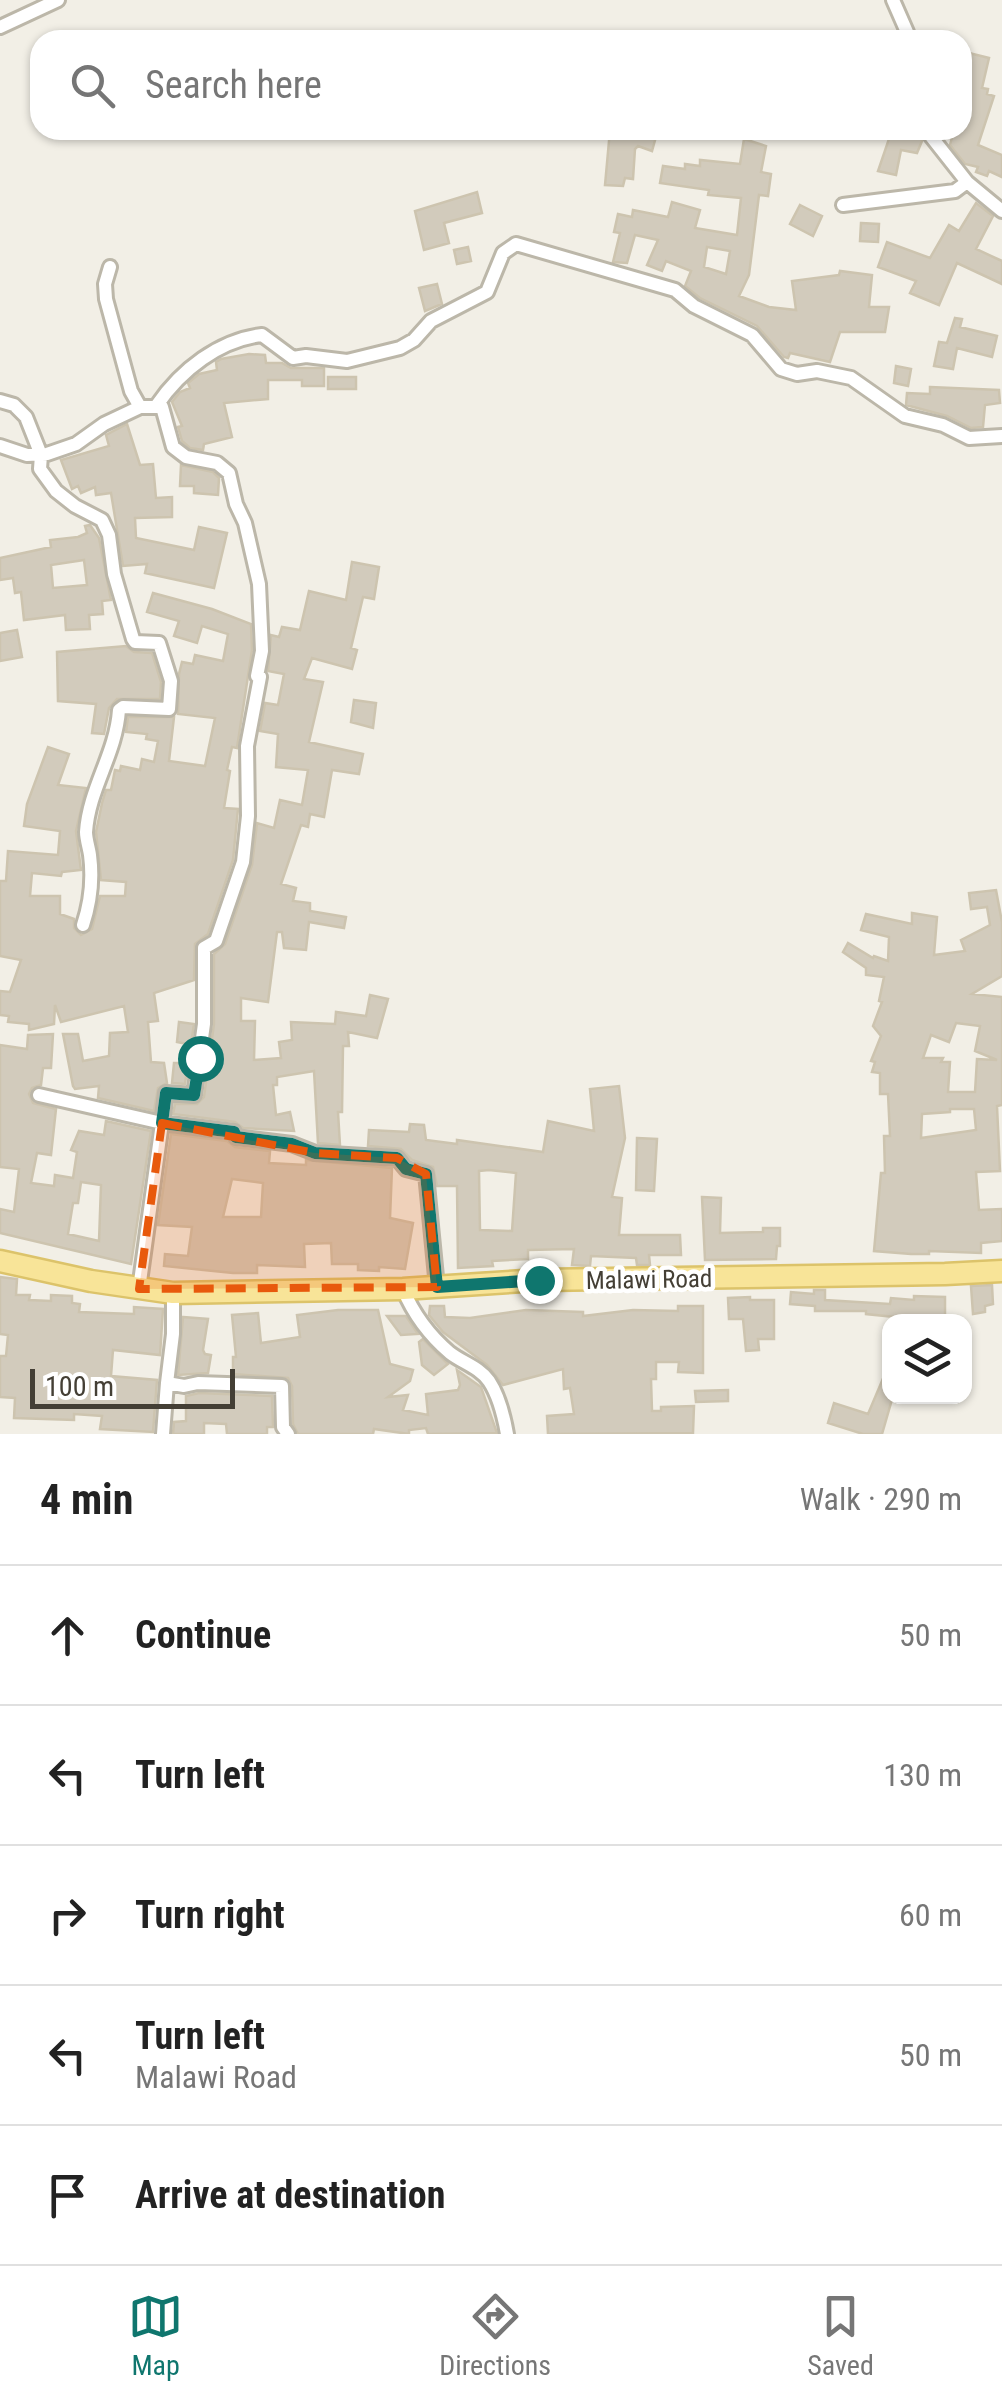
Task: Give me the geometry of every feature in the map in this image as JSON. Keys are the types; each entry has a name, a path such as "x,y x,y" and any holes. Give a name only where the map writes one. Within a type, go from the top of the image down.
{"main road":[{"name":"Malawi Road","path":"0,1260 173,1293 1002,1270"}],"street":[{"path":"0,27 58,0"},
{"path":"893,0 906,30"},
{"path":"934,140 967,182 1002,211"},
{"path":"843,205 955,191 967,182"},
{"path":"157,406 190,368 244,337 262,335 293,358 347,361 400,348 414,340 431,321 487,292 503,253 516,244 675,290 694,306 752,335 781,369 796,374 816,371 851,378 905,416 943,425 969,438 1002,436"},
{"path":"110,267 106,298 131,391 140,407"},
{"path":"0,402 14,405 26,417 41,455 40,469 56,490 75,506 102,520 110,534 114,574 133,639 159,643 171,680 169,709 120,710 116,741 101,774 86,833 91,870 89,908 83,926"},
{"path":"0,446 27,455 41,455 76,444 104,424 140,407 162,407 174,448 186,457 218,463 229,474 236,504 246,523 260,584 262,633 257,704 252,710 247,746 248,816 243,862 216,941 204,948 204,1024 194,1095 166,1093 139,1289"},
{"path":"39,1096 162,1123 234,1132 236,1137 292,1144 315,1153 397,1158 406,1169 426,1174 437,1287"},
{"path":"402,1289 411,1308 451,1354 479,1370 490,1382 507,1434"},
{"path":"163,1434 173,1293"},
{"path":"167,1382 184,1386 282,1386 282,1427 288,1434"}],"highlighted area":[{"path":"162,1123 315,1153 397,1158 426,1174 437,1287 139,1289"}],"building":[{"path":"972,54 989,58 982,88 994,96 978,145 1002,155 1002,177 989,171 987,176 976,172 978,167 965,164 950,145 951,140 972,140"},
{"path":"609,140 655,140 652,151 638,146 635,149 633,179 625,178 623,186 605,185"},
{"path":"744,140 766,146 761,172 771,174 768,196 759,195 749,275 739,296 769,307 796,310 792,281 839,275 840,271 872,275 869,307 889,307 885,332 840,332 830,362 790,353 788,358 784,357 757,326 700,298 685,286 691,271 666,261 662,271 647,265 658,240 635,235 627,263 613,262 620,233 614,232 618,214 632,217 633,210 668,217 672,202 700,210 695,228 737,235 741,198 708,195 709,190 660,183 663,166 685,169 685,164 700,166 700,160 740,164","holes":["707,247 730,251 726,274 704,267"]},
{"path":"889,140 921,140 917,153 901,150 896,175 878,171"},
{"path":"477,192 482,213 444,223 449,243 424,250 415,211"},
{"path":"976,203 993,216 976,249 1002,261 1002,284 957,263 939,305 910,293 916,281 878,267 887,242 930,258 949,225 959,231"},
{"path":"800,205 822,216 813,236 790,224"},
{"path":"861,223 879,224 878,242 860,241"},
{"path":"468,247 471,261 457,264 454,250"},
{"path":"437,284 442,304 425,311 419,288"},
{"path":"955,318 962,319 960,327 997,336 992,357 957,348 953,369 934,366 939,342 947,343"},
{"path":"249,354 265,355 266,363 282,363 291,368 324,368 324,386 302,386 302,380 268,380 268,399 224,403 232,437 204,444 203,450 190,448 182,441 178,427 182,426 172,402 190,388 188,383 199,374 217,370 216,362"},
{"path":"896,366 911,369 908,386 894,383"},
{"path":"328,377 356,377 356,389 328,389"},
{"path":"930,387 999,390 1000,403 985,405 983,427 971,428 947,416 906,405 907,393 930,394"},
{"path":"127,424 140,465 153,464 156,498 172,497 172,517 135,518 136,538 194,550 199,527 227,533 214,588 145,573 147,564 123,566 111,493 96,495 95,487 81,493 78,486 72,489 61,460 109,446 106,435"},
{"path":"181,465 213,472 219,478 218,495 194,493 194,486 180,486"},
{"path":"90,525 99,538 111,600 102,601 103,614 89,615 90,629 66,630 65,615 24,620 21,592 15,593 13,578 0,580 0,558 51,547 50,540 78,537 87,533 85,526","holes":["84,560 87,585 53,588 51,565"]},
{"path":"352,562 379,567 374,599 363,597 351,648 357,650 352,669 312,658 304,679 323,682 309,742 363,754 359,774 332,770 324,817 310,814 308,827 301,825 281,884 296,888 293,901 310,903 310,911 346,917 344,928 309,922 306,950 284,948 282,932 277,932 268,1002 241,998 241,1021 255,1021 254,1060 281,1058 279,1042 292,1040 291,1022 335,1024 336,1012 366,1016 370,995 388,999 377,1038 348,1032 349,1046 343,1046 340,1145 318,1143 314,1071 277,1077 277,1085 273,1085 276,1115 290,1112 294,1131 243,1128 235,1122 173,1114 175,1104 197,1104 204,1097 214,1024 214,954 225,944 252,865 257,823 274,828 280,800 302,805 308,770 276,767 278,734 260,731 265,703 278,705 284,674 268,671 271,635 279,637 282,627 300,630 309,591 346,600"},
{"path":"153,593 251,624 252,650 237,748 232,747 227,770 230,771 224,808 238,809 233,860 208,934 195,944 194,980 154,993 158,1021 148,1022 151,1062 164,1063 167,1083 158,1088 154,1111 98,1098 99,1086 73,1086 63,1034 78,1034 83,1061 109,1056 110,1033 128,1032 124,1006 61,1022 55,1005 54,1024 29,1030 29,1024 8,1022 9,1016 0,1015 0,991 10,992 21,960 0,956 0,881 6,881 8,851 58,855 60,831 24,826 27,804 48,747 69,754 58,785 86,788 76,831 81,870 62,872 61,876 32,873 30,896 60,896 60,914 74,919 74,928 81,935 92,929 100,896 125,896 126,882 101,880 96,832 106,790 111,790 115,770 120,771 121,766 140,770 142,759 154,762 158,741 146,739 147,734 126,732 128,717 174,717 169,761 205,766 215,718 178,714 179,674 182,662 193,664 195,655 223,661 228,634 202,626 197,643 174,636 179,621 147,612"},
{"path":"17,630 22,657 0,661 0,633"},
{"path":"126,646 134,652 152,653 161,682 160,699 117,699 109,708 104,734 92,733 96,704 58,701 57,652"},
{"path":"354,700 376,703 373,728 351,722"},
{"path":"996,890 1002,922 1002,976 972,994 1002,997 1002,1105 997,1106 1000,1171 976,1172 979,1210 1002,1209 1002,1241 981,1243 981,1253 874,1251 881,1173 885,1173 884,1136 890,1136 888,1094 880,1094 880,1073 872,1072 875,1062 871,1061 881,1036 873,1026 882,1002 879,1001 884,977 866,975 866,968 843,952 848,943 873,958 888,961 889,937 861,930 866,914 912,924 912,913 937,917 934,955 965,951 961,940 990,925 987,907 971,909 969,893","holes":["956,1023 980,1026 975,1051 997,1060 977,1059 975,1092 948,1092 950,1062 923,1058 931,1035 949,1042","974,1109 976,1130 921,1138 922,1114"]},
{"path":"179,1022 194,1024 185,1084 172,1083 174,1063 181,1063 187,1044 177,1042"},
{"path":"53,1034 51,1068 43,1068 41,1085 29,1094 33,1103 56,1109 51,1155 37,1153 31,1183 54,1186 55,1175 73,1178 77,1152 71,1150 79,1131 104,1135 106,1121 151,1131 131,1264 0,1233 0,1209 14,1212 19,1169 0,1167 0,1045 27,1049 28,1035","holes":["81,1182 101,1185 99,1241 68,1234"]},
{"path":"619,1086 625,1138 612,1197 622,1198 619,1235 680,1235 681,1255 649,1255 650,1265 637,1265 636,1258 591,1256 590,1266 572,1265 574,1249 528,1250 528,1259 458,1268 457,1186 437,1186 433,1167 412,1160 401,1149 368,1146 369,1130 409,1132 410,1124 424,1125 426,1140 457,1144 457,1140 543,1152 548,1121 594,1131 590,1089","holes":["479,1171 516,1173 512,1231 480,1230"]},
{"path":"171,1134 270,1151 269,1163 306,1165 306,1160 392,1168 390,1218 413,1223 405,1269 358,1270 358,1264 332,1264 331,1243 304,1244 305,1267 257,1265 257,1273 164,1266 165,1254 188,1256 192,1227 158,1225","holes":["232,1179 263,1183 261,1217 223,1217"]},
{"path":"637,1138 657,1139 654,1191 636,1190"},
{"path":"702,1197 721,1198 720,1233 780,1228 776,1259 705,1260"},
{"path":"0,1277 17,1279 16,1295 30,1295 29,1300 51,1301 51,1295 72,1296 72,1303 80,1304 79,1312 134,1314 134,1307 163,1309 160,1355 113,1350 111,1376 157,1380 153,1432 100,1429 102,1416 74,1414 74,1420 14,1418 15,1398 0,1397 0,1356 6,1356 8,1335 0,1334"},
{"path":"992,1285 993,1304 985,1306 985,1312 973,1314 971,1286"},
{"path":"814,1290 825,1290 825,1300 890,1304 891,1298 945,1297 945,1314 882,1316 866,1311 815,1311 815,1306 790,1304 791,1292 814,1294"},
{"path":"728,1298 774,1300 774,1339 758,1339 759,1350 746,1351 743,1319 729,1319"},
{"path":"430,1306 444,1306 445,1317 470,1318 526,1310 583,1312 583,1316 703,1306 703,1373 678,1372 679,1362 656,1362 656,1379 651,1379 652,1411 694,1406 693,1433 548,1434 547,1416 574,1414 570,1388 564,1389 563,1369 503,1385 487,1365 443,1332 429,1315"},
{"path":"378,1310 390,1364 413,1370 410,1381 388,1397 408,1395 403,1410 428,1415 426,1394 458,1390 457,1370 481,1387 497,1433 428,1434 426,1428 409,1430 409,1434 374,1429 373,1434 298,1434 293,1424 292,1386 288,1378 233,1374 236,1357 232,1315 258,1313 261,1343 300,1337 297,1315"},
{"path":"387,1316 406,1316 418,1334 401,1335"},
{"path":"183,1317 208,1319 203,1350 211,1355 208,1373 178,1375"},
{"path":"423,1339 448,1364 434,1375 422,1365 419,1342"},
{"path":"882,1381 882,1404 891,1404 882,1434 863,1434 828,1423 834,1403 868,1414"},
{"path":"728,1390 728,1401 696,1402 695,1391"},
{"path":"186,1396 272,1396 273,1427 267,1427 267,1434 227,1434 226,1424 204,1423 204,1434 173,1434 174,1422 186,1421"}],"route":[{"path":"200,1058 194,1095 166,1093 162,1123 234,1132 236,1137 292,1144 315,1153 397,1158 406,1169 426,1174 437,1287 539,1280"}]}
